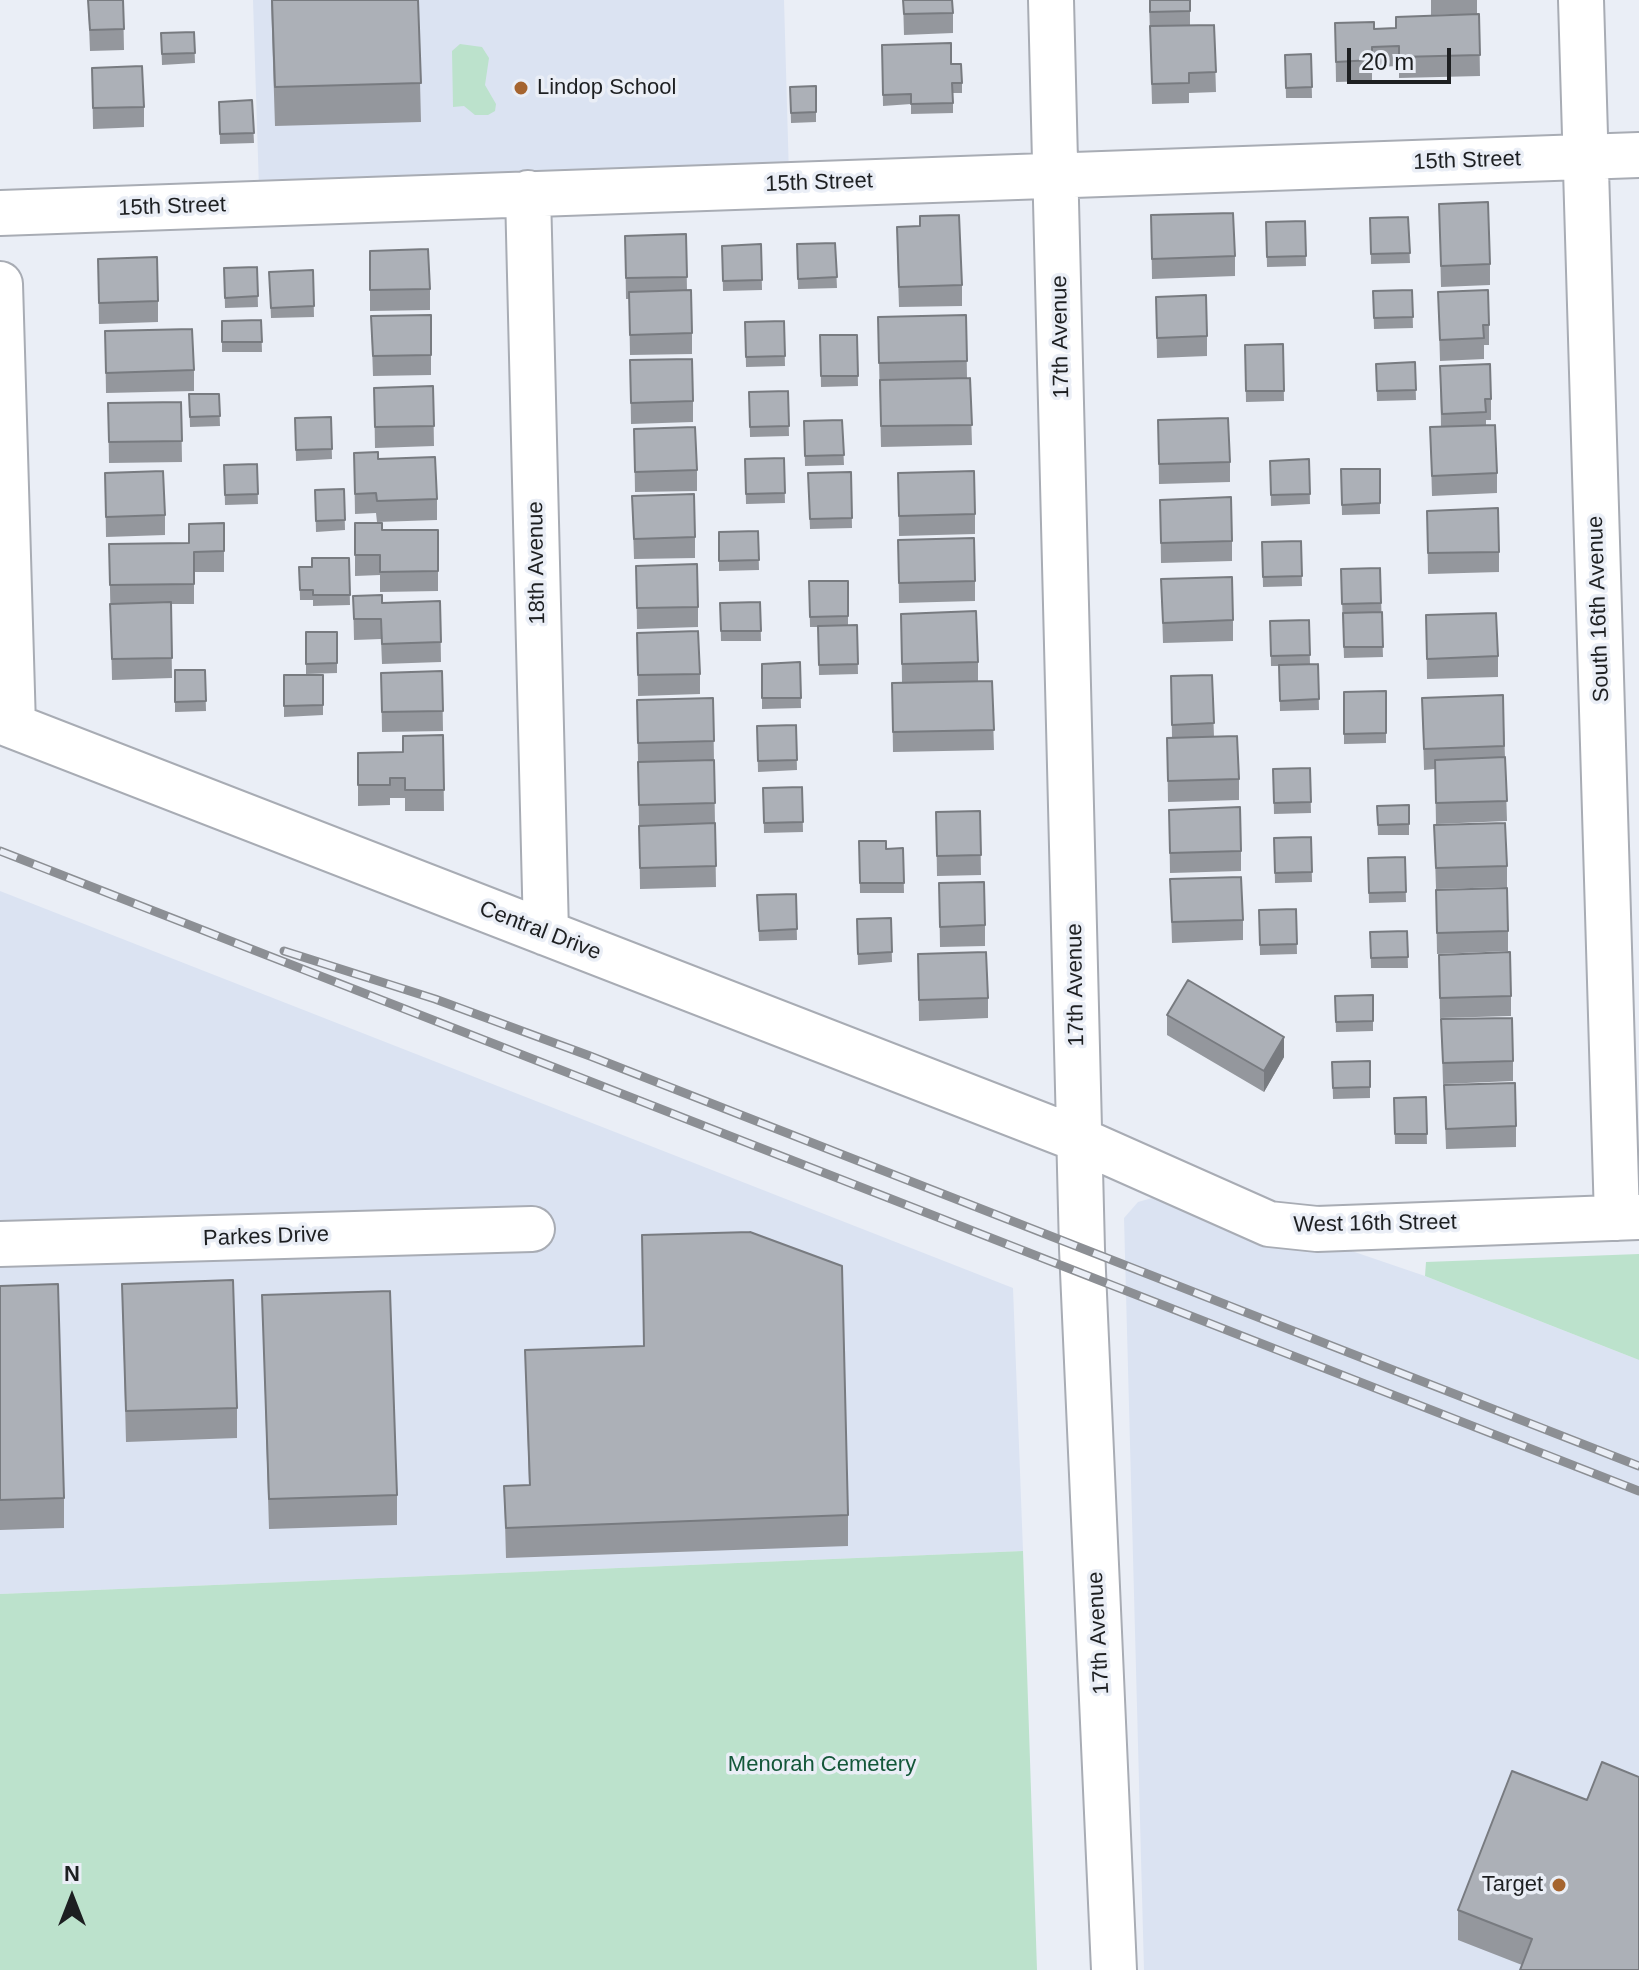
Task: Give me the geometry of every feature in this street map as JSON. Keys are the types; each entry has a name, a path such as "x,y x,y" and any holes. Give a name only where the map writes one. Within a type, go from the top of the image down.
{"street":[{"name":"17th Avenue","path":"1051,0 1091,1492 1114,1970"},
{"name":"South 16th Avenue","path":"1581,0 1628,1217"},
{"name":"15th Street","path":"0,213 1639,155"},
{"name":"18th Avenue","path":"528,193 546,933"},
{"path":"0,284 6,724"},
{"name":"Central Drive","path":"6,724 1080,1140"},
{"name":"West 16th Street","path":"1080,1140 1269,1224 1317,1229 1628,1217"},
{"name":"Parkes Drive","path":"0,1244 532,1229"}],"shaded area":[{"name":"Lindop School","path":"253,0 784,0 789,176 259,189"},
{"path":"0,891 1013,1288 1023,1551 0,1594"},
{"path":"1152,1198 1271,1246 1334,1245 1425,1276 1639,1360 1639,1970 1144,1970 1124,1218 1138,1202"}],"green space":[{"path":"460,44 482,47 489,58 485,85 496,104 495,111 488,115 475,115 464,106 453,107 452,51"},
{"path":"1639,1254 1639,1360 1425,1276 1426,1262"},
{"name":"Menorah Cemetery","path":"1023,1551 1037,1970 0,1970 0,1594"}],"building":[{"path":"88,0 123,0 124,29 90,30"},
{"path":"272,0 418,0 421,83 275,87"},
{"path":"903,0 952,0 953,13 904,14"},
{"path":"1150,0 1190,0 1190,11 1150,12"},
{"path":"1479,14 1480,55 1399,57 1399,46 1372,47 1372,60 1336,62 1335,23 1374,22 1374,29 1396,28 1396,17"},
{"path":"1214,25 1216,72 1189,73 1189,83 1152,84 1150,26"},
{"path":"194,32 195,53 162,54 161,33"},
{"path":"951,43 951,64 961,64 962,83 952,83 953,103 911,104 911,94 883,95 882,45"},
{"path":"1311,54 1312,87 1286,88 1285,55"},
{"path":"142,66 144,107 93,108 92,68"},
{"path":"816,86 816,112 791,113 790,87"},
{"path":"252,100 254,133 220,134 219,102"},
{"path":"1488,202 1490,264 1441,266 1439,204"},
{"path":"1233,213 1235,256 1152,259 1151,215"},
{"path":"959,215 962,285 899,287 897,227 920,226 920,216"},
{"path":"1408,217 1410,253 1371,254 1370,218"},
{"path":"1305,221 1306,256 1267,257 1266,222"},
{"path":"686,234 687,277 626,278 625,236"},
{"path":"835,243 837,277 798,279 797,244"},
{"path":"761,244 762,280 723,281 722,246"},
{"path":"428,249 430,289 370,290 370,251"},
{"path":"157,257 158,301 99,303 98,259"},
{"path":"257,267 258,296 225,298 224,268"},
{"path":"313,270 314,306 271,308 269,272"},
{"path":"691,290 692,333 630,335 629,292"},
{"path":"1412,290 1413,317 1374,318 1373,291"},
{"path":"1488,290 1489,325 1483,325 1484,338 1440,340 1438,292"},
{"path":"1206,295 1207,336 1157,338 1156,297"},
{"path":"431,315 431,355 373,356 371,316"},
{"path":"966,315 967,361 879,363 878,317"},
{"path":"261,320 262,342 222,342 222,321"},
{"path":"784,321 785,356 746,357 745,322"},
{"path":"192,329 194,370 106,373 105,331"},
{"path":"820,335 857,335 858,376 821,376"},
{"path":"1283,344 1284,391 1246,391 1245,345"},
{"path":"692,359 693,401 631,403 630,360"},
{"path":"1415,362 1416,390 1377,391 1376,364"},
{"path":"1490,364 1491,399 1485,399 1486,412 1442,414 1440,366"},
{"path":"970,378 972,425 881,426 880,380"},
{"path":"433,386 434,426 375,427 374,388"},
{"path":"788,391 789,426 750,427 749,392"},
{"path":"189,394 219,394 220,416 190,417"},
{"path":"181,402 182,441 109,442 108,403"},
{"path":"331,417 332,449 296,450 295,418"},
{"path":"1228,418 1230,462 1159,464 1158,420"},
{"path":"842,420 844,455 805,456 804,421"},
{"path":"1495,425 1497,473 1432,476 1430,427"},
{"path":"695,427 697,470 635,472 634,429"},
{"path":"378,452 378,459 435,457 437,499 377,501 376,493 355,494 354,453"},
{"path":"784,458 785,493 746,494 745,459"},
{"path":"1309,459 1310,494 1271,495 1270,461"},
{"path":"257,464 258,494 225,495 224,465"},
{"path":"1341,469 1380,469 1380,503 1342,505"},
{"path":"163,471 165,515 106,517 105,473"},
{"path":"974,471 975,514 899,516 898,473"},
{"path":"851,472 852,518 810,519 808,473"},
{"path":"344,489 345,520 316,521 315,490"},
{"path":"694,494 695,537 634,539 632,496"},
{"path":"1231,497 1232,541 1161,543 1160,500"},
{"path":"1498,508 1499,552 1428,553 1427,511"},
{"path":"224,523 224,551 194,552 194,584 110,585 109,544 189,543 189,524"},
{"path":"355,523 382,523 382,530 438,530 438,571 380,572 380,555 355,555"},
{"path":"758,531 759,560 719,561 719,532"},
{"path":"974,538 975,581 899,583 898,540"},
{"path":"1301,541 1302,576 1263,577 1262,542"},
{"path":"312,558 349,558 350,595 313,595 313,590 300,590 299,567 312,567"},
{"path":"697,564 698,607 637,608 636,566"},
{"path":"1380,568 1381,603 1342,604 1341,569"},
{"path":"1232,577 1233,620 1163,623 1161,579"},
{"path":"809,581 848,581 848,616 810,617"},
{"path":"382,595 382,603 440,601 441,642 382,644 381,619 354,619 353,596"},
{"path":"171,602 172,658 112,659 110,604"},
{"path":"760,602 761,631 721,631 720,603"},
{"path":"976,611 978,662 902,664 901,614"},
{"path":"1382,612 1383,647 1344,647 1343,613"},
{"path":"1496,613 1498,656 1427,659 1426,615"},
{"path":"1309,620 1310,655 1271,656 1270,621"},
{"path":"857,625 858,664 819,665 818,626"},
{"path":"698,631 700,674 638,675 637,633"},
{"path":"306,632 337,632 337,663 306,664"},
{"path":"800,662 801,698 762,698 762,664"},
{"path":"1318,664 1319,699 1280,701 1279,665"},
{"path":"175,670 205,670 206,701 175,702"},
{"path":"442,671 443,711 382,712 381,673"},
{"path":"284,675 323,675 323,705 284,706"},
{"path":"1212,675 1214,723 1172,725 1171,676"},
{"path":"992,681 994,730 893,732 892,683"},
{"path":"1386,691 1386,733 1344,734 1344,692"},
{"path":"1503,695 1504,746 1424,749 1422,698"},
{"path":"713,698 714,741 638,743 637,700"},
{"path":"796,725 797,760 758,761 757,726"},
{"path":"443,735 444,790 405,790 405,778 390,778 390,785 358,785 358,753 403,752 403,736"},
{"path":"1237,736 1239,779 1168,781 1167,738"},
{"path":"1505,757 1507,801 1436,803 1435,760"},
{"path":"714,760 715,803 639,805 638,762"},
{"path":"1310,768 1311,802 1274,803 1273,769"},
{"path":"802,787 803,822 764,823 763,788"},
{"path":"1409,805 1409,824 1378,825 1377,806"},
{"path":"1240,807 1241,851 1170,853 1169,810"},
{"path":"980,811 981,855 937,856 936,812"},
{"path":"715,823 716,866 640,868 639,826"},
{"path":"1505,823 1507,866 1436,868 1434,825"},
{"path":"1311,837 1312,872 1275,873 1274,838"},
{"path":"859,841 886,841 886,849 903,848 904,883 860,883"},
{"path":"1405,857 1406,892 1369,893 1368,858"},
{"path":"1241,877 1243,920 1172,922 1170,879"},
{"path":"984,882 985,925 940,927 939,883"},
{"path":"1507,888 1508,931 1437,933 1436,890"},
{"path":"796,894 797,929 759,931 757,895"},
{"path":"1296,909 1297,944 1260,945 1259,910"},
{"path":"891,918 892,952 858,954 857,919"},
{"path":"1407,931 1408,957 1371,958 1370,932"},
{"path":"986,952 988,998 919,1000 918,954"},
{"path":"1510,952 1511,996 1440,998 1439,955"},
{"path":"1188,980 1284,1037 1264,1071 1167,1015"},
{"path":"1373,995 1373,1021 1336,1022 1335,996"},
{"path":"1512,1018 1513,1061 1443,1063 1441,1019"},
{"path":"1370,1061 1370,1087 1333,1088 1332,1062"},
{"path":"1515,1083 1516,1126 1446,1129 1444,1085"},
{"path":"1426,1097 1427,1134 1395,1134 1394,1098"},
{"path":"750,1232 842,1266 848,1515 506,1528 504,1486 530,1485 525,1350 644,1346 642,1235"},
{"path":"233,1280 237,1408 126,1411 122,1284"},
{"path":"58,1284 64,1498 0,1500 0,1286"},
{"path":"390,1291 397,1495 269,1499 262,1295"},
{"name":"Target","path":"1602,1762 1639,1777 1639,1970 1520,1970 1532,1939 1458,1910 1512,1771 1587,1800"}],"railway":[{"path":"0,851 1639,1491"},
{"path":"284,951 435,999 590,1056 1639,1466"}],"place":[{"name":"Lindop School","path":"521,88"},
{"name":"Target","path":"1559,1885"}]}
